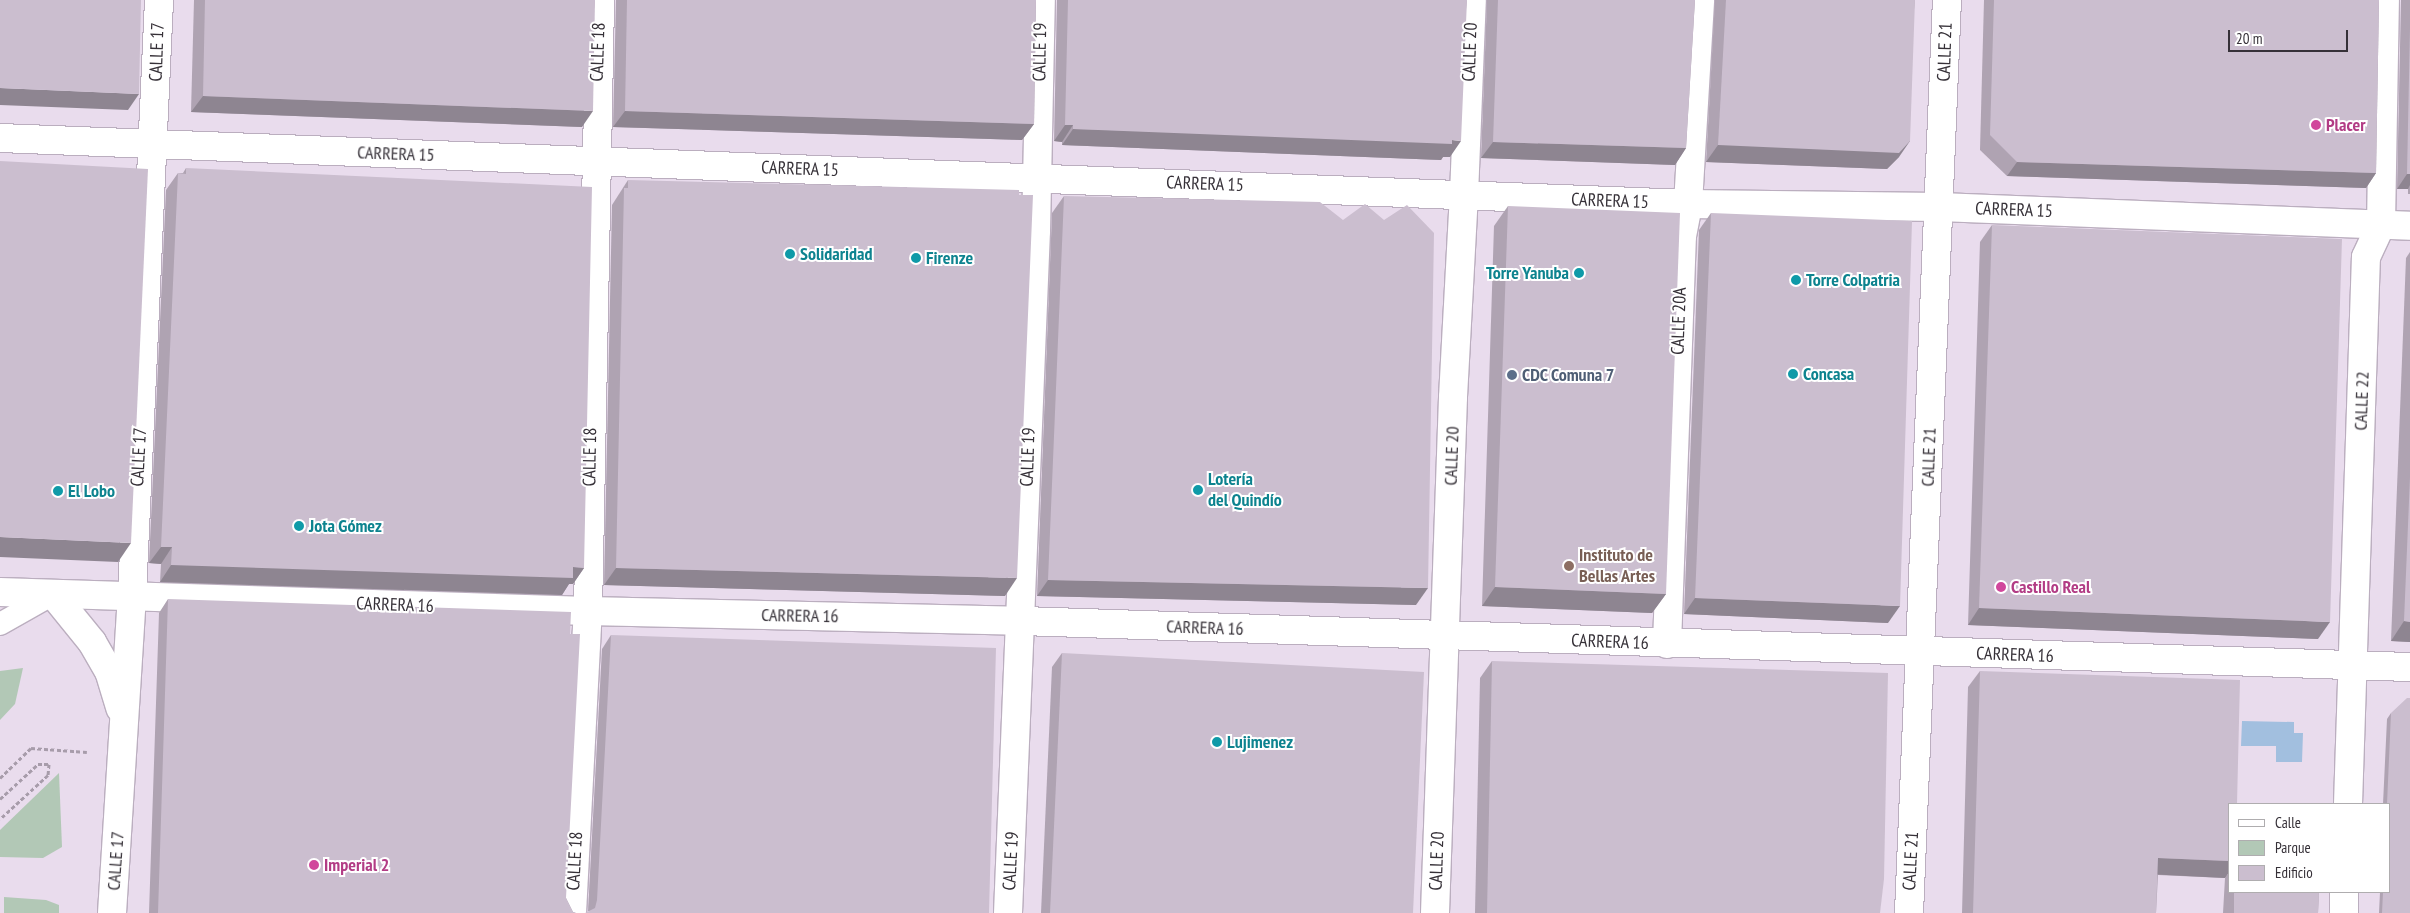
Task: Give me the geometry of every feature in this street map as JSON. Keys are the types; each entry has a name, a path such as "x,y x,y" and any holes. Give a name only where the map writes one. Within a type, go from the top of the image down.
{"street":[{"name":"CALLE 17","path":"112,913 132,595 159,0"},
{"name":"CALLE 18","path":"572,913 588,612 595,162 600,0"},
{"name":"CALLE 19","path":"1008,913 1022,621 1038,177 1040,0"},
{"name":"CALLE 20","path":"1435,913 1453,397 1472,0"},
{"name":"CALLE 20A","path":"1667,644 1682,236 1688,204 1700,0"},
{"name":"CALLE 21","path":"1909,913 1940,207 1947,0"},
{"name":"CALLE 22","path":"2348,803 2366,257 2381,225 2385,0"},
{"name":"CARRERA 15","path":"0,138 595,162 1038,177 1688,204 1940,207 2410,226"},
{"name":"CARRERA 16","path":"0,592 588,612 1022,621 1446,637 2410,668"},
{"path":"53,594 92,642 109,671 125,722"},
{"path":"2344,893 2344,913"}],"lane":[{"path":"0,624 53,594"}],"path":[{"path":"0,778 31,748 122,753"},
{"path":"0,799 38,764 49,764 48,775 0,819"}],"green space":[{"path":"23,668 15,704 0,720 0,671"},
{"path":"59,773 62,847 43,858 0,857 0,830"},
{"path":"4,897 46,900 59,905 59,913 4,913"}],"water":[{"path":"2242,721 2294,722 2294,733 2303,733 2302,762 2276,762 2276,746 2241,746"}],"building":[{"path":"0,0 141,0 139,94 0,88"},
{"path":"205,0 595,0 593,111 203,96"},
{"path":"627,0 1036,0 1034,124 625,111"},
{"path":"1068,0 1467,0 1461,141 1452,140 1452,144 1073,129 1073,125 1065,125"},
{"path":"1498,0 1695,0 1686,148 1493,142"},
{"path":"1726,0 1915,0 1910,141 1899,153 1718,145"},
{"path":"1994,0 2379,0 2376,173 2017,162 1990,135"},
{"path":"2410,28 2410,174 2407,174"},
{"path":"0,161 148,169 131,543 0,537"},
{"path":"186,168 592,187 584,568 573,567 573,578 171,565 172,547 161,547 178,173 186,174"},
{"path":"628,180 1019,190 1019,195 1033,195 1017,578 616,568 624,188 628,188"},
{"path":"1064,196 1320,202 1343,220 1365,204 1384,220 1407,205 1434,233 1428,588 1048,580"},
{"path":"1508,206 1680,213 1666,594 1495,587"},
{"path":"1711,213 1912,221 1900,606 1695,598"},
{"path":"1992,225 2342,239 2330,622 1979,608"},
{"path":"2410,477 2410,622 2404,621"},
{"path":"168,599 571,612 570,634 580,634 566,898 573,912 576,913 158,913"},
{"path":"611,635 996,648 989,913 585,913 595,908 597,900"},
{"path":"1062,653 1424,672 1413,913 1050,913"},
{"path":"1492,661 1888,673 1884,879 1880,913 1487,913"},
{"path":"1980,671 2240,680 2237,803 2228,803 2228,861 2158,858 2156,913 1973,913"},
{"path":"2407,698 2410,698 2410,913 2382,913 2383,893 2390,893 2390,803 2387,803 2391,713"},
{"path":"2234,893 2319,893 2318,913 2234,913"}],"place":[{"name":"Placer","path":"2316,125"},
{"name":"Solidaridad","path":"790,254"},
{"name":"Firenze","path":"916,258"},
{"name":"Torre Yanuba","path":"1579,273"},
{"name":"Torre Colpatria","path":"1796,280"},
{"name":"Concasa","path":"1793,374"},
{"name":"CDC Comuna 7","path":"1512,375"},
{"name":"Lotería del Quindío","path":"1198,490"},
{"name":"El Lobo","path":"58,491"},
{"name":"Jota Gómez","path":"299,526"},
{"name":"Instituto de Bellas Artes","path":"1569,566"},
{"name":"Castillo Real","path":"2001,587"},
{"name":"Lujimenez","path":"1217,742"},
{"name":"Imperial 2","path":"314,865"}]}
